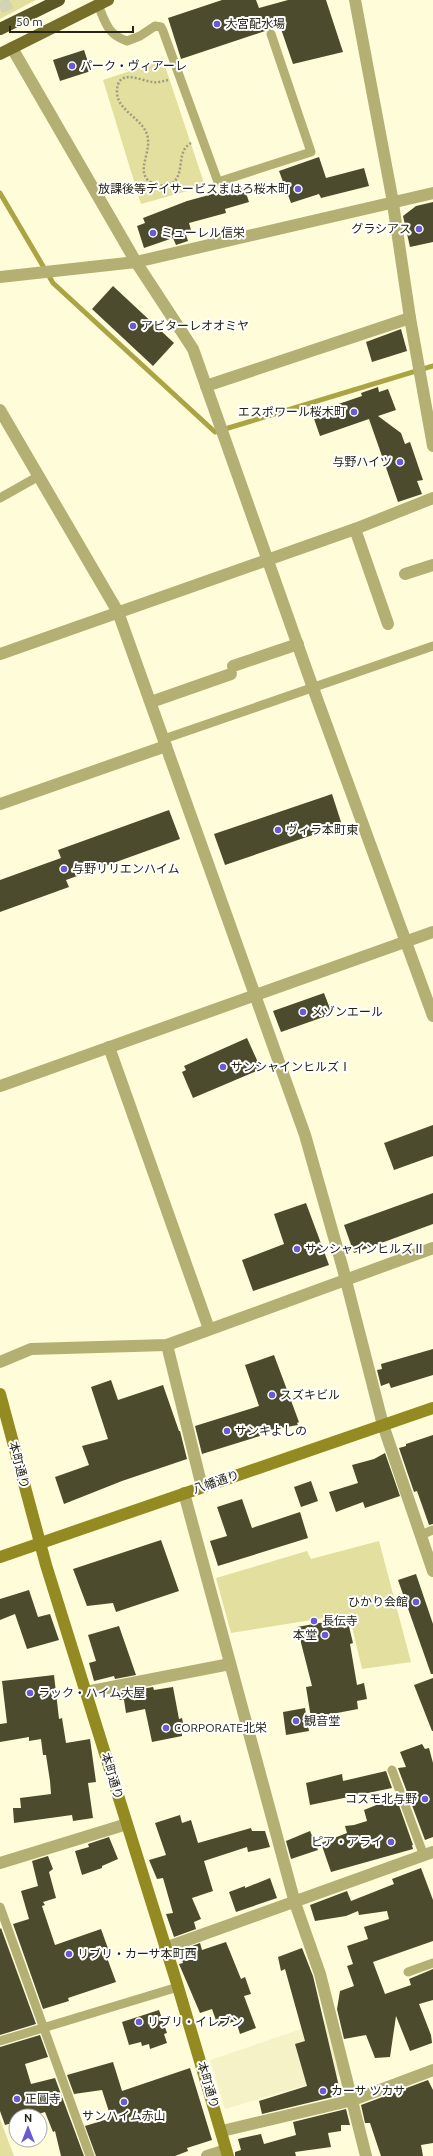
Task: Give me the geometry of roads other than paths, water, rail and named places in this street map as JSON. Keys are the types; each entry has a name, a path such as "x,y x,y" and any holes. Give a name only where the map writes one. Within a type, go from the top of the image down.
{"highway":[{"path":"0,29 59,0"}],"main road":[{"path":"0,54 103,3"},
{"name":"本町通り","path":"0,1394 40,1543 178,1987 222,2131 227,2153"},
{"name":"八幡通り","path":"0,1557 433,1408"}],"street":[{"path":"355,0 392,203 410,318 433,446"},
{"path":"12,48 136,262 193,349 313,688 433,1016"},
{"path":"0,277 136,262 433,193"},
{"path":"206,386 410,318"},
{"path":"0,410 118,612 305,1135 346,1279 383,1425 433,1571"},
{"path":"0,654 355,529 433,498"},
{"path":"355,529 388,624"},
{"path":"405,574 433,565"},
{"path":"150,702 298,644"},
{"path":"0,804 165,743"},
{"path":"0,1086 433,932"},
{"path":"109,1047 209,1329"},
{"path":"0,1362 31,1349 167,1345 433,1248"},
{"path":"167,1345 202,1487"},
{"path":"184,1493 295,1903 320,1974 366,2156"},
{"path":"86,1692 230,1664"},
{"path":"0,1862 127,1824"},
{"path":"165,1948 430,1854"},
{"path":"222,2131 353,2100 433,2070"},
{"path":"207,2156 227,2153"}],"lane":[{"path":"103,3 108,29 118,38 127,41 140,36 155,26 161,27 218,182 311,152 271,34"},
{"path":"1,496 39,476"},
{"path":"165,743 313,688 433,646"},
{"path":"421,1535 433,1530"},
{"path":"392,1770 430,1854"},
{"path":"0,1907 90,2156"},
{"path":"408,1972 433,1963"},
{"path":"0,2041 178,1987"}],"waterway":[{"path":"0,193 53,283 215,432 433,366"}],"tunnel":[{"path":"0,8 16,0"}],"place":[{"name":"大宮配水場","path":"217,24"},
{"name":"パーク・ヴィアーレ","path":"72,66"},
{"name":"放課後等デイサービスまはろ桜木町","path":"298,189"},
{"name":"グラシアス","path":"419,229"},
{"name":"ミューレル信栄","path":"153,233"},
{"name":"アビターレオオミヤ","path":"133,326"},
{"name":"エスポワール桜木町","path":"354,412"},
{"name":"与野ハイツ","path":"400,462"},
{"name":"ヴィラ本町東","path":"278,830"},
{"name":"与野リリエンハイム","path":"64,869"},
{"name":"メゾンエール","path":"303,1012"},
{"name":"サンシャインヒルズⅠ","path":"223,1067"},
{"name":"サンシャインヒルズⅡ","path":"297,1249"},
{"name":"スズキビル","path":"272,1395"},
{"name":"サンキよしの","path":"227,1431"},
{"name":"ひかり会館","path":"416,1602"},
{"name":"長伝寺","path":"314,1621"},
{"name":"本堂","path":"325,1635"},
{"name":"ラック・ハイム大屋","path":"30,1693"},
{"name":"観音堂","path":"296,1721"},
{"name":"CORPORATE北栄","path":"166,1728"},
{"name":"コスモ北与野","path":"425,1799"},
{"name":"ピア・アライ","path":"391,1842"},
{"name":"リブリ・カーサ本町西","path":"69,1954"},
{"name":"リブリ・イレブン","path":"139,2022"},
{"name":"カーサ ツカサ","path":"323,2091"},
{"name":"正圓寺","path":"17,2099"},
{"name":"サンハイム赤山","path":"124,2102"}]}
